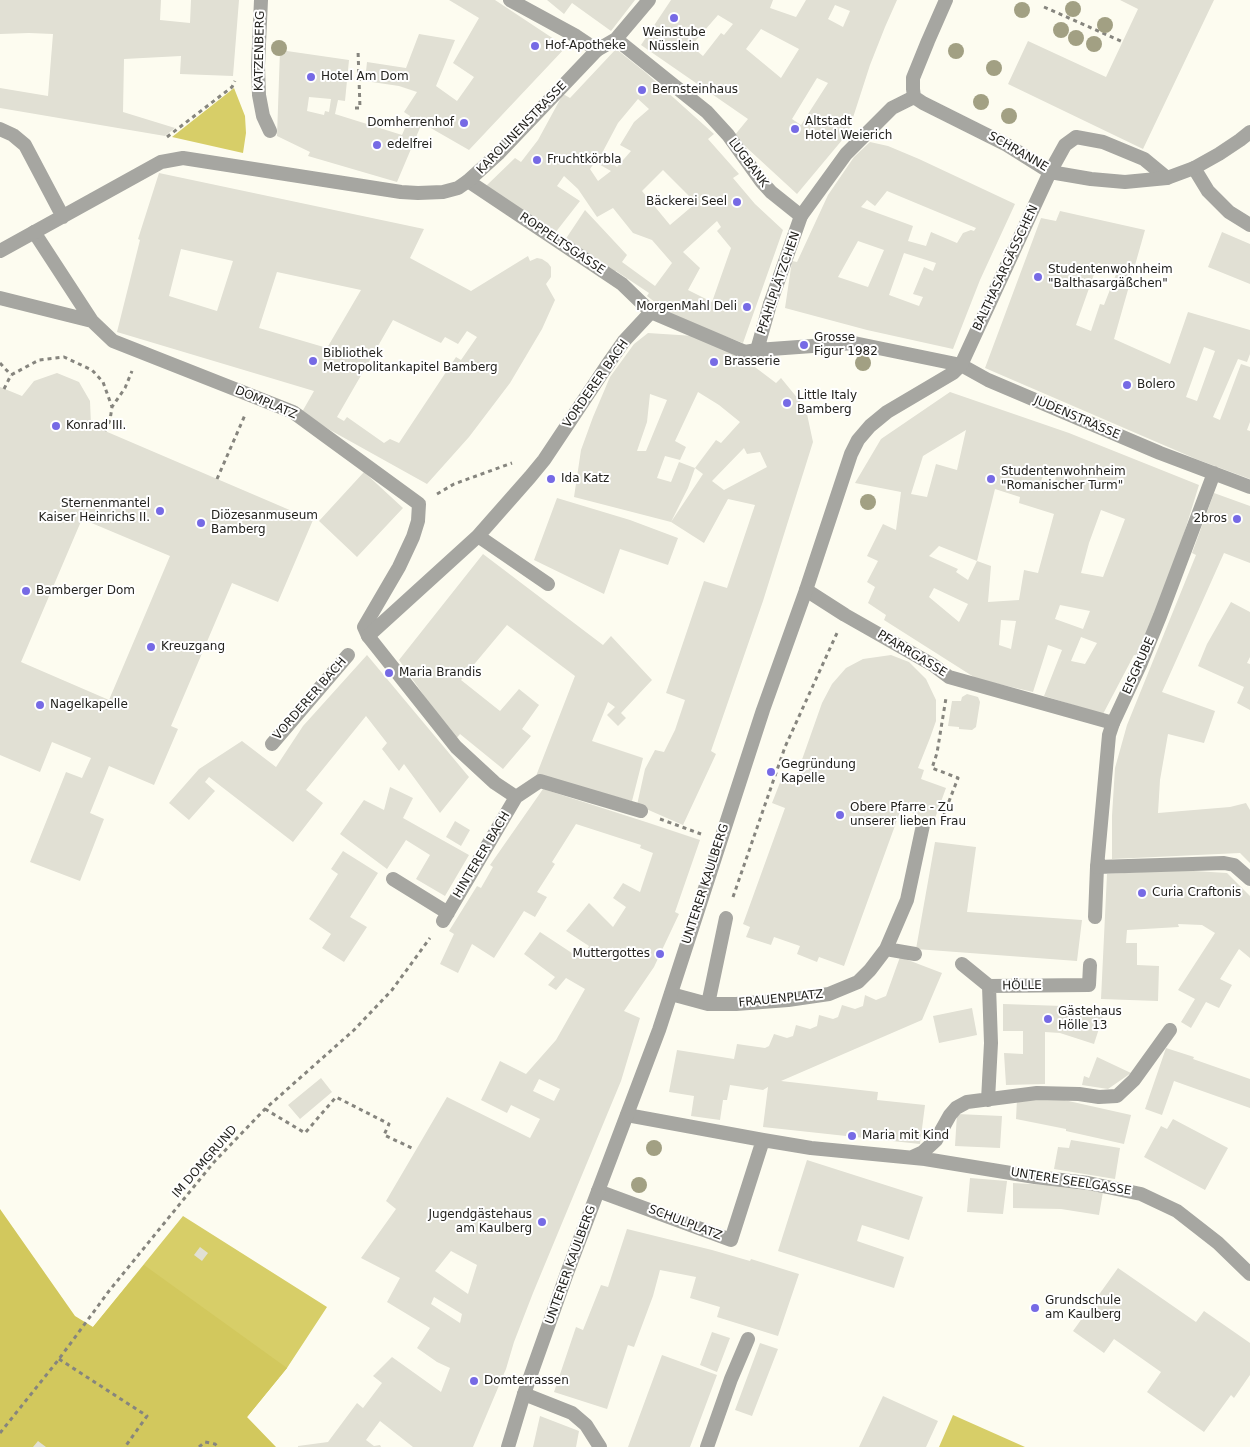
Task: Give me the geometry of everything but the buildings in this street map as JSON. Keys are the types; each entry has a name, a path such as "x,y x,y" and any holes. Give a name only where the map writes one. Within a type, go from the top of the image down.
{"street":[{"name":"KATZENBERG","path":"261,0 258,66 259,95 263,116 270,130"},
{"path":"510,0 576,36 597,50"},
{"name":"KAROLINENSTRASSE","path":"63,217 161,162 182,158 343,184 418,193 443,192 458,188 499,153 597,50 616,39 649,0"},
{"path":"801,216 846,154 892,108 914,97 912,89 913,78 946,0"},
{"name":"LUGBANK","path":"616,39 706,112 728,135 771,192 801,216"},
{"name":"SCHRANNE","path":"914,97 1007,145 1050,172 1092,179 1124,182 1167,178 1194,168 1233,145 1250,132"},
{"path":"0,129 13,135 25,145 63,217 0,251"},
{"name":"BALTHASARGÄSSCHEN","path":"961,365 1050,172 1065,145 1076,137 1102,142 1144,159 1167,178"},
{"path":"1194,168 1208,191 1228,212 1250,225"},
{"name":"ROPPELTSGASSE","path":"468,181 622,284 652,312"},
{"name":"PFAHLPLÄTZCHEN","path":"801,216 751,351 854,343 903,353"},
{"name":"DOMPLATZ","path":"34,232 92,321 113,341 293,412 420,504"},
{"path":"0,298 92,321"},
{"path":"652,312 751,351"},
{"name":"VORDERER BACH","path":"368,636 478,536 544,460 624,341 652,312"},
{"name":"JUDENSTRASSE","path":"903,353 961,365 988,380 1160,453 1250,487"},
{"name":"UNTERER KAULBERG","path":"508,1447 524,1394 659,1030 720,841 851,454 858,440 870,426 887,412 953,373 961,365"},
{"name":"EISGRUBE","path":"1095,917 1097,867 1108,744 1113,723 1160,616 1214,473"},
{"path":"368,636 364,627 399,567 413,537 418,521 420,504"},
{"path":"478,536 548,584"},
{"name":"PFARRGASSE","path":"806,590 845,615 933,665 949,677 1113,723"},
{"name":"HINTERER BACH","path":"368,636 456,747 495,783 516,797"},
{"name":"VORDERER BACH","path":"272,744 348,655"},
{"name":"HINTERER BACH","path":"393,878 445,917 516,797 540,781 640,812"},
{"name":"FRAUENPLATZ","path":"670,994 708,1004 736,1004 788,1000 829,994 858,982 870,970 886,948 907,900 923,825"},
{"path":"1097,867 1224,863 1234,865 1250,879"},
{"path":"708,1004 726,918"},
{"path":"886,948 915,954"},
{"path":"962,964 989,986"},
{"name":"HÖLLE","path":"988,1100 991,1042 989,986 1089,985 1090,965"},
{"path":"628,1115 811,1148 919,1158 936,1140 950,1114 967,1102 1036,1093 1079,1094 1099,1097 1118,1096 1134,1080 1170,1030"},
{"name":"SCHULPLATZ","path":"598,1191 731,1240 763,1140"},
{"name":"UNTERE SEELGASSE","path":"919,1158 1088,1183 1142,1194 1178,1211 1218,1243 1250,1274"},
{"path":"707,1447 731,1379 748,1339"},
{"path":"524,1394 572,1413 586,1425 600,1447"}],"path":[{"path":"1044,6 1123,42"},
{"path":"355,108 360,108 358,50"},
{"path":"164,142 232,87"},
{"path":"4,389 11,375 39,360 64,357 92,370 104,382 112,407"},
{"path":"0,363 11,375"},
{"path":"105,432 110,420 112,407 125,388 131,374"},
{"path":"217,479 254,397"},
{"path":"420,504 454,484 489,471 518,461 544,460"},
{"path":"726,918 785,746 845,615"},
{"path":"923,825 938,829 958,778 932,768 945,703"},
{"path":"640,812 720,841"},
{"name":"IM DOMGRUND","path":"0,1432 59,1359 109,1291 214,1162 265,1109 354,1030 392,990 445,917"},
{"path":"265,1109 305,1133 336,1097 389,1124 384,1134 414,1149"},
{"path":"59,1359 147,1416 124,1447"},
{"path":"198,1447 205,1442 215,1444 218,1447"}],"shaded area":[{"path":"234,88 245,116 246,133 243,153 172,137"},
{"path":"0,1209 75,1316 93,1327 144,1265 287,1368 247,1417 276,1447 0,1447"},
{"path":"183,1216 327,1307 287,1368 247,1417 16,1447 93,1327"},
{"path":"953,1415 1025,1447 939,1447"}],"place":[{"name":"Weinstube Nüsslein","path":"674,18"},
{"name":"Hof-Apotheke","path":"535,46"},
{"name":"Hotel Am Dom","path":"311,77"},
{"name":"Bernsteinhaus","path":"642,90"},
{"name":"Domherrenhof","path":"464,123"},
{"name":"Altstadt Hotel Weierich","path":"795,129"},
{"name":"edelfrei","path":"377,145"},
{"name":"Fruchtkörbla","path":"537,160"},
{"name":"Bäckerei Seel","path":"737,202"},
{"name":"Studentenwohnheim \"Balthasargäßchen\"","path":"1038,277"},
{"name":"MorgenMahl Deli","path":"747,307"},
{"name":"Grosse Figur 1982","path":"804,345"},
{"name":"Bibliothek Metropolitankapitel Bamberg","path":"313,361"},
{"name":"Brasserie","path":"714,362"},
{"name":"Bolero","path":"1127,385"},
{"name":"Little Italy Bamberg","path":"787,403"},
{"name":"Konrad III.","path":"56,426"},
{"name":"Ida Katz","path":"551,479"},
{"name":"Studentenwohnheim \"Romanischer Turm\"","path":"991,479"},
{"name":"Sternenmantel Kaiser Heinrichs II.","path":"160,511"},
{"name":"2bros","path":"1237,519"},
{"name":"Diözesanmuseum Bamberg","path":"201,523"},
{"name":"Bamberger Dom","path":"26,591"},
{"name":"Kreuzgang","path":"151,647"},
{"name":"Maria Brandis","path":"389,673"},
{"name":"Nagelkapelle","path":"40,705"},
{"name":"Gegründung Kapelle","path":"771,772"},
{"name":"Obere Pfarre - Zu unserer lieben Frau","path":"840,815"},
{"name":"Curia Craftonis","path":"1142,893"},
{"name":"Muttergottes","path":"660,954"},
{"name":"Gästehaus Hölle 13","path":"1048,1019"},
{"name":"Maria mit Kind","path":"852,1136"},
{"name":"Jugendgästehaus am Kaulberg","path":"542,1222"},
{"name":"Grundschule am Kaulberg","path":"1035,1308"},
{"name":"Domterrassen","path":"474,1381"}]}
